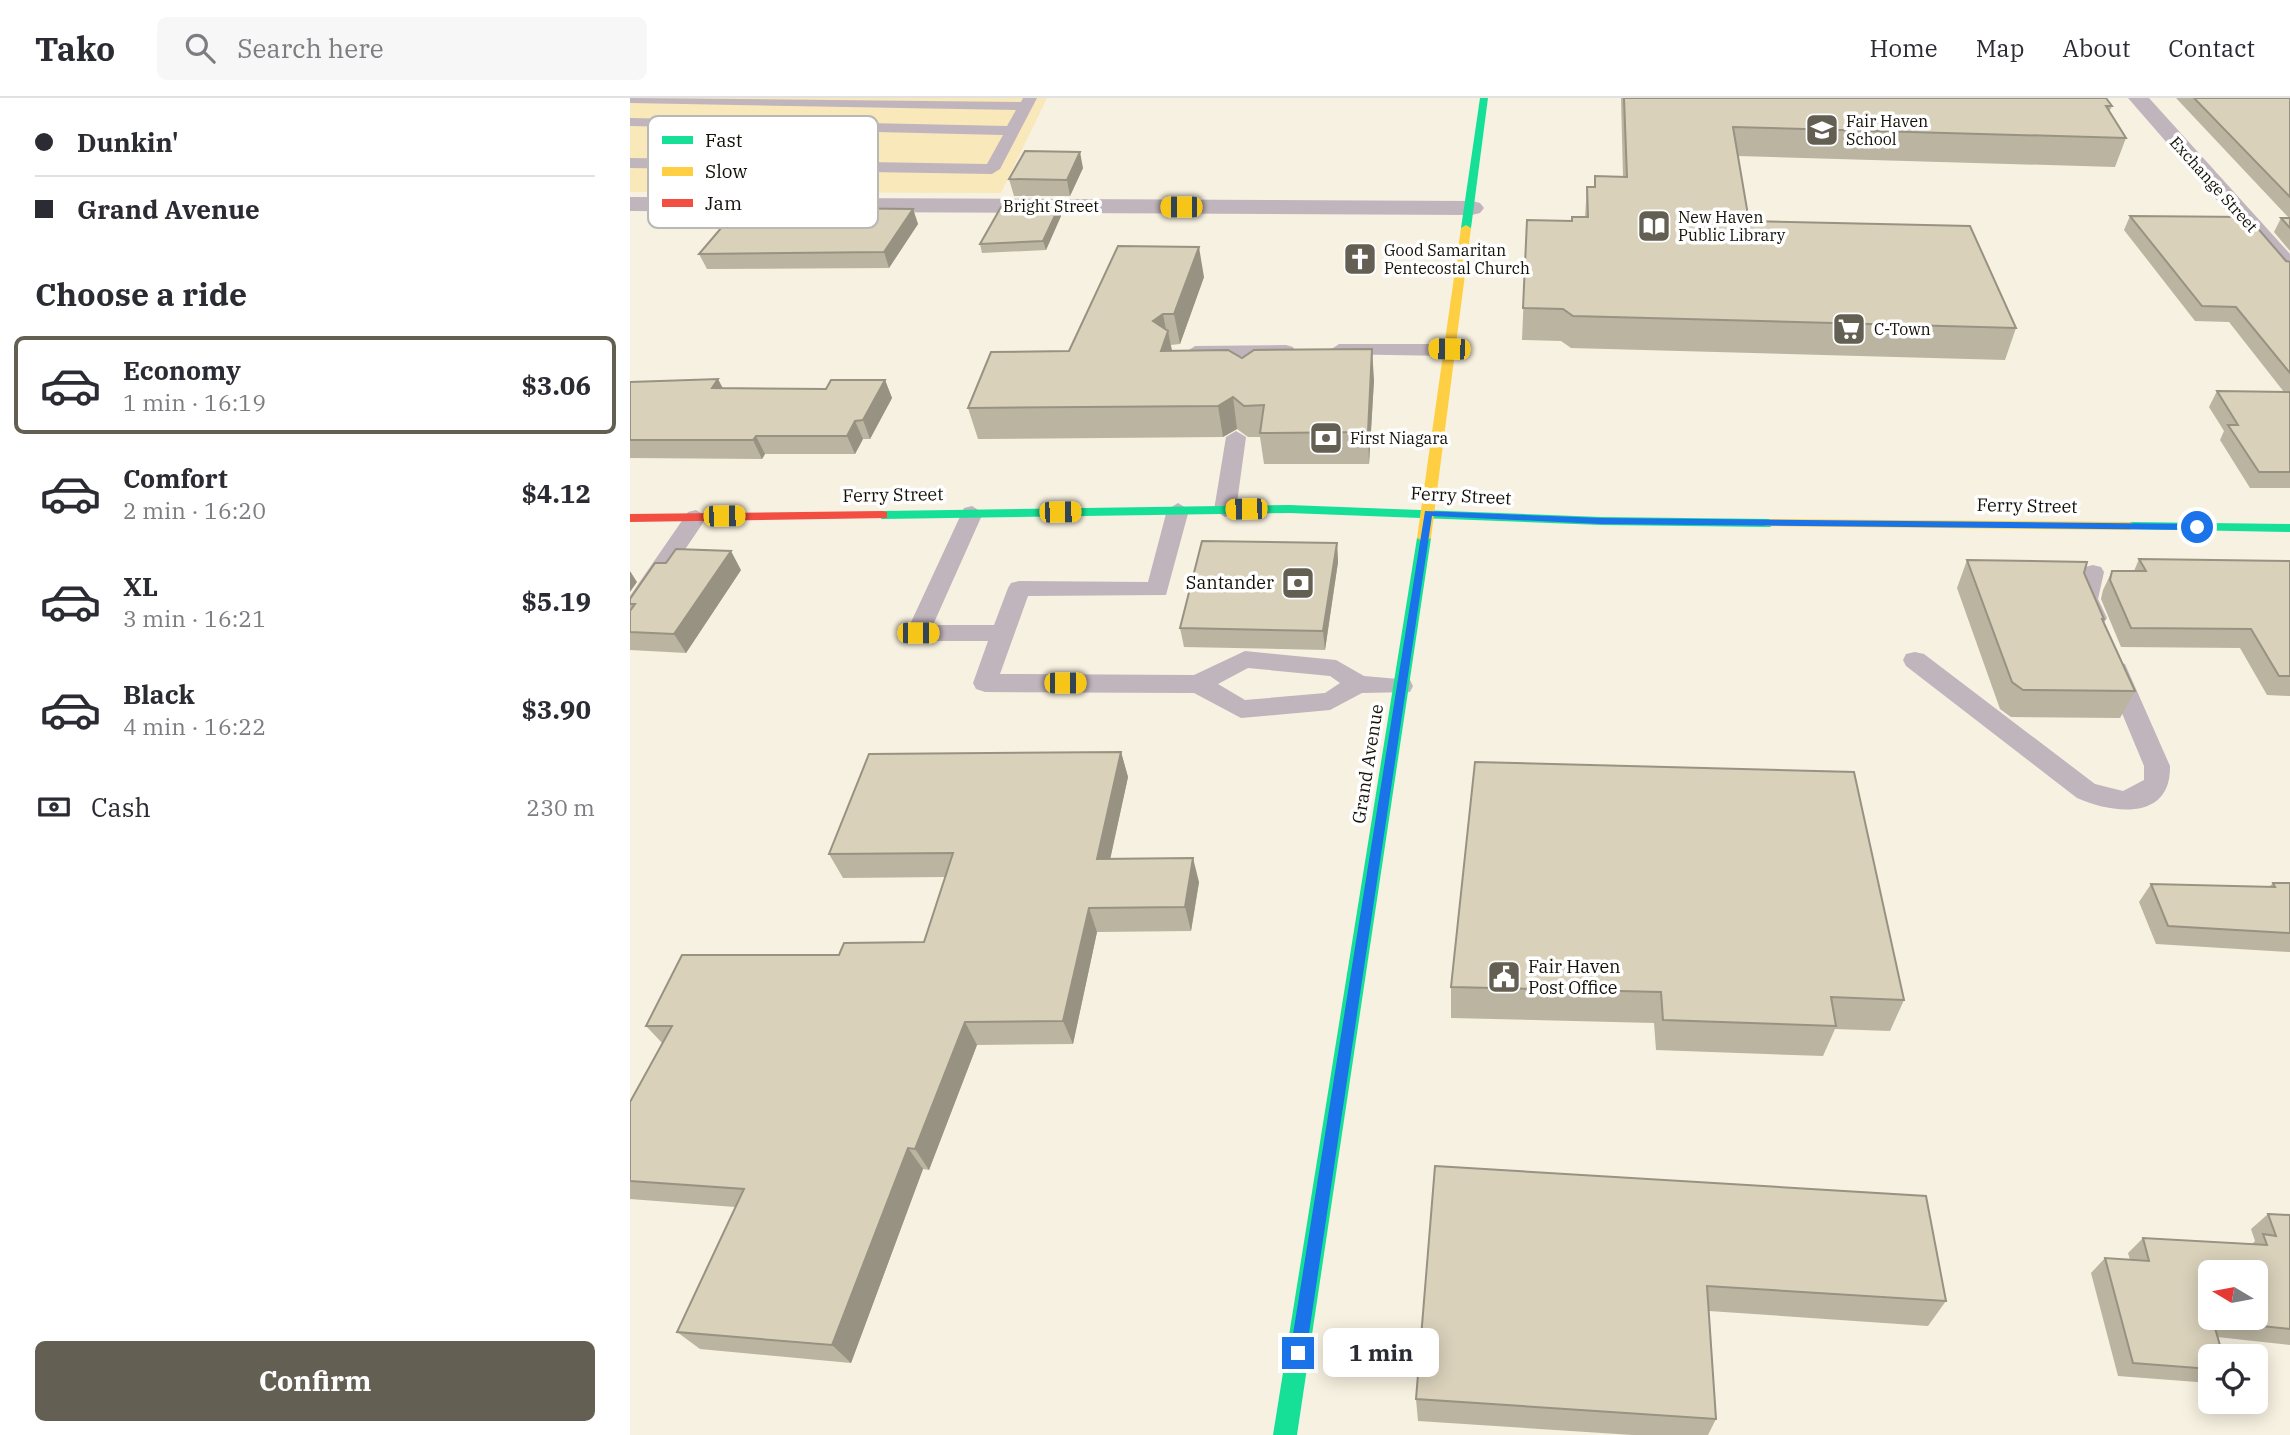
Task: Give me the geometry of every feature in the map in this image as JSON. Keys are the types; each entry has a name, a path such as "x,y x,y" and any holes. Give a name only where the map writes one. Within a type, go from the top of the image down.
{"main road":[{"name":"Grand Avenue","path":"1285,1435 1428,513 1449,349 1472,208 1484,98"},
{"name":"Ferry Street","path":"630,518 1225,510 1428,513 1601,521 2290,528"}],"street":[{"name":"Exchange Street","path":"2138,98 2290,269"},
{"name":"Bright Street","path":"630,204 648,204"},
{"name":"Bright Street","path":"878,205 1472,208"}],"lane":[{"path":"630,99 1028,102 992,169 878,167"},
{"path":"630,122 648,122"},
{"path":"878,128 1012,131"},
{"path":"630,163 648,163"},
{"path":"1170,353 1449,349"},
{"path":"1247,371 1250,352"},
{"path":"1225,510 1236,437"},
{"path":"1178,510 1158,590 1019,589 985,683 1198,684 1245,659 1336,668 1358,684 1401,686"},
{"path":"972,513 918,633 1003,633"},
{"path":"630,613 696,517"},
{"path":"1915,660 2086,791 2112,803 2142,798 2157,784 2157,766 2086,599 2093,572"},
{"path":"1198,684 1241,709 1330,701 1358,684"}],"shaded area":[{"path":"630,98 1047,98 1001,193 878,193 878,116 648,116 648,192 630,192"}],"building":[{"path":"1624,98 2106,98 2112,106 2106,106 2126,138 1733,127 1749,221 1970,226 2016,328 1573,316 1563,309 1523,308 1527,220 1572,221 1572,217 1588,217 1587,187 1595,187 1595,176 1627,177"},
{"path":"2194,98 2290,98 2290,197"},
{"path":"1025,151 1080,152 1067,180 1009,179"},
{"path":"1001,207 1059,207 1043,241 980,244"},
{"path":"878,209 913,209 884,252 699,254 721,228 878,228"},
{"path":"2130,216 2248,217 2286,261 2290,262 2290,373 2236,307 2202,306"},
{"path":"2281,218 2290,218 2290,228"},
{"path":"1118,246 1199,247 1174,314 1163,314 1153,321 1168,331 1161,351 1228,350 1242,358 1254,350 1372,349 1368,432 1260,433 1264,405 1244,406 1233,397 1218,406 968,408 991,352 1069,351"},
{"path":"718,379 712,388 826,389 831,380 885,380 863,420 855,421 847,436 756,436 753,440 630,440 630,382"},
{"path":"2217,391 2290,392 2290,472 2259,472 2228,425 2238,425"},
{"path":"1202,541 1337,543 1323,631 1180,628"},
{"path":"676,549 731,551 674,634 630,632 630,611 635,604 630,604 630,599 655,563 666,563"},
{"path":"2139,559 2290,561 2290,676 2279,676 2251,629 2131,628 2110,580 2112,571 2146,571"},
{"path":"1967,560 2087,562 2084,573 2135,691 2023,690 2012,682"},
{"path":"1121,752 1097,859 1193,858 1185,907 1089,908 1063,1021 965,1022 915,1149 908,1148 832,1345 677,1332 744,1189 630,1181 630,1102 672,1026 646,1026 682,955 839,955 844,943 924,942 953,853 829,854 869,754"},
{"path":"1475,762 1854,772 1904,1000 1831,997 1836,1026 1663,1020 1661,992 1451,987"},
{"path":"2273,883 2290,883 2290,933 2168,926 2151,884 2275,887"},
{"path":"1435,1166 1926,1196 1946,1301 1707,1286 1716,1419 1416,1399"},
{"path":"2268,1214 2290,1215 2290,1329 2268,1327 2268,1260 2198,1260 2198,1330 2216,1330 2220,1344 2198,1344 2198,1368 2133,1363 2105,1258 2149,1261 2143,1238 2267,1245 2263,1234 2276,1236"}],"traffic: fast":[{"path":"1466,228 1484,98"},
{"path":"882,515 1289,509 1601,521 1770,523"},
{"path":"2130,526 2290,528"},
{"path":"1285,1435 1424,538"}],"traffic: slow":[{"path":"1424,538 1466,228"},
{"path":"1770,523 2130,526"}],"traffic: jam":[{"path":"630,518 882,515"}],"place":[{"name":"Fair Haven School","path":"1822,130"},
{"name":"New Haven Public Library","path":"1654,226"},
{"name":"Good Samaritan Pentecostal Church","path":"1360,259"},
{"name":"C-Town","path":"1849,329"},
{"name":"First Niagara","path":"1326,438"},
{"name":"Santander","path":"1298,583"},
{"name":"Fair Haven Post Office","path":"1504,977"}],"route":[{"path":"1298,1353 1428,513 1601,521 2197,527"}]}
